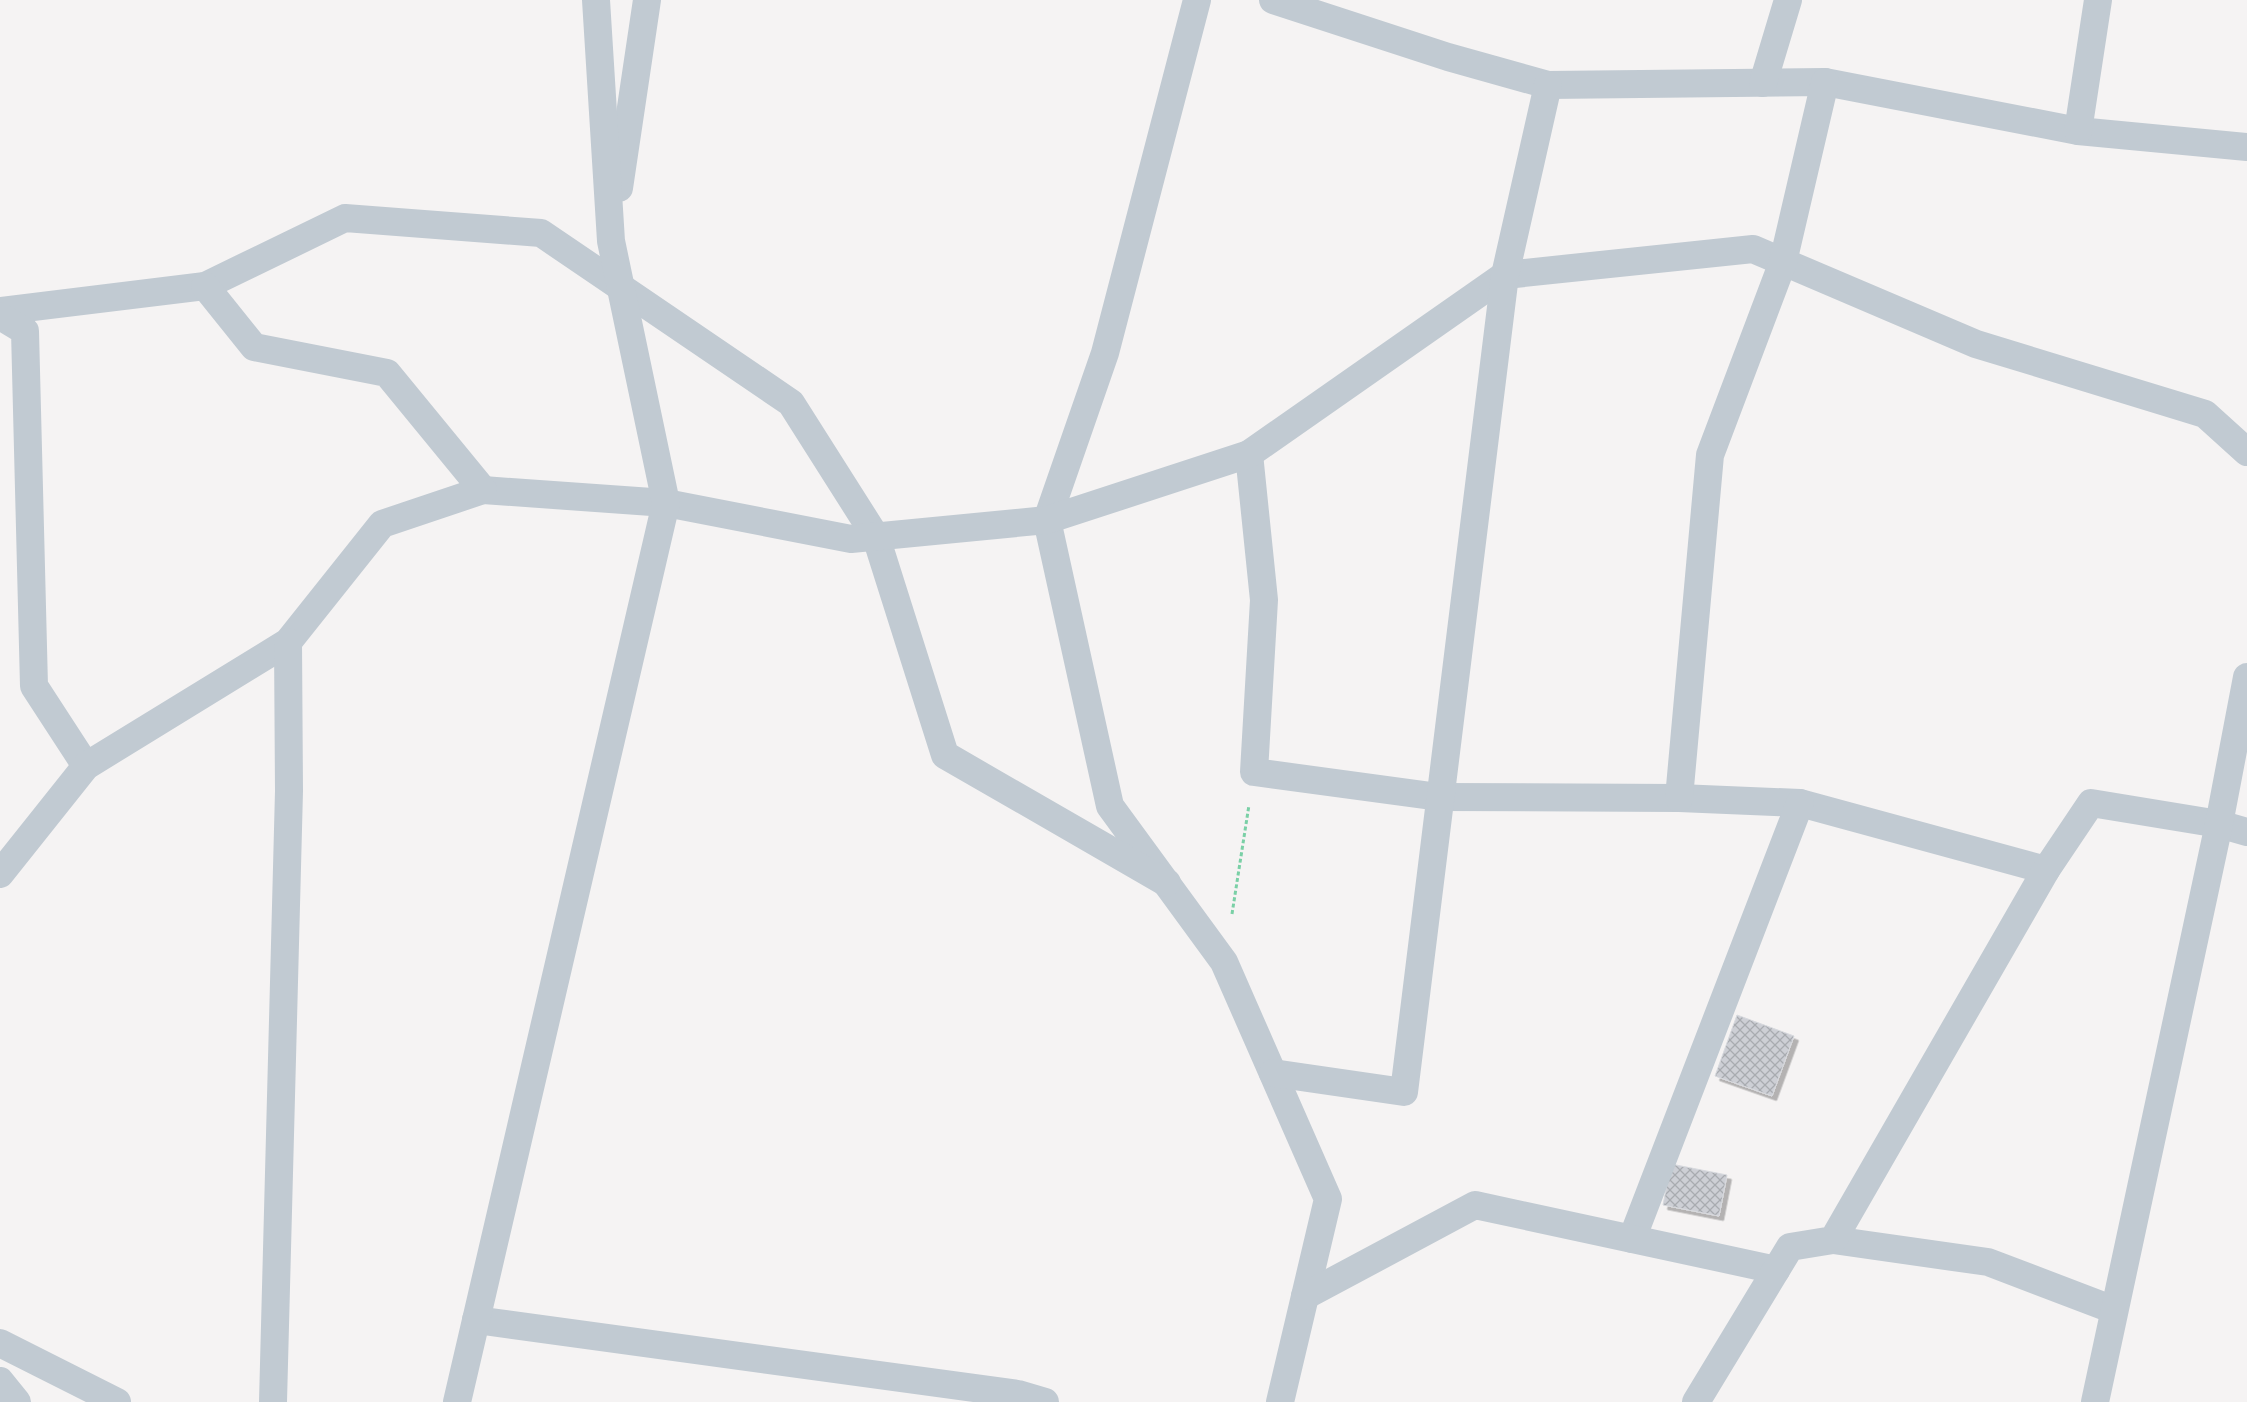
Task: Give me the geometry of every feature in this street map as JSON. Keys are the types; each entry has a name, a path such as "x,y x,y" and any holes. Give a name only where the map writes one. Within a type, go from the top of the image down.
{"street":[{"path":"457,1402 666,503 611,241 596,0"},
{"path":"611,241 647,0"},
{"path":"1197,0 1105,353 1047,520 1110,806 1224,962 1328,1199 1280,1402"},
{"path":"1273,0 1303,4 1448,57 1548,86 1824,82 2078,131 2247,147"},
{"path":"1763,83 1788,0"},
{"path":"2078,131 2098,0"},
{"path":"1679,798 1710,455 1783,262 1824,82"},
{"path":"1273,1073 1404,1092 1505,275 1548,86"},
{"path":"0,311 205,286 345,218 541,234 791,403 876,537 945,755 1166,883"},
{"path":"0,874 86,766 288,642 382,524 482,490 666,503 851,539 1047,520 1249,454 1505,275 1753,249 1976,344 2205,414 2247,452"},
{"path":"205,286 254,347 387,373 482,490"},
{"path":"0,316 25,331 34,686 86,766"},
{"path":"1249,454 1264,600 1254,772 1439,797 1679,798 1800,804 2046,870"},
{"path":"273,1402 289,791 288,642"},
{"path":"2095,1402 2218,824 2247,677"},
{"path":"1833,1240 2046,870 2091,803 2218,824 2247,832"},
{"path":"1632,1239 1800,804"},
{"path":"1305,1296 1475,1205 1776,1270"},
{"path":"1696,1402 1790,1247 1833,1240 1988,1262 2114,1310"},
{"path":"476,1320 1044,1402"},
{"path":"0,1343 118,1402"},
{"path":"0,1381 17,1402"}],"path":[{"path":"1224,962 1254,772"}],"building":[{"path":"1737,1015 1794,1036 1772,1096 1715,1076"},
{"path":"1671,1164 1727,1175 1719,1216 1663,1205"}]}
